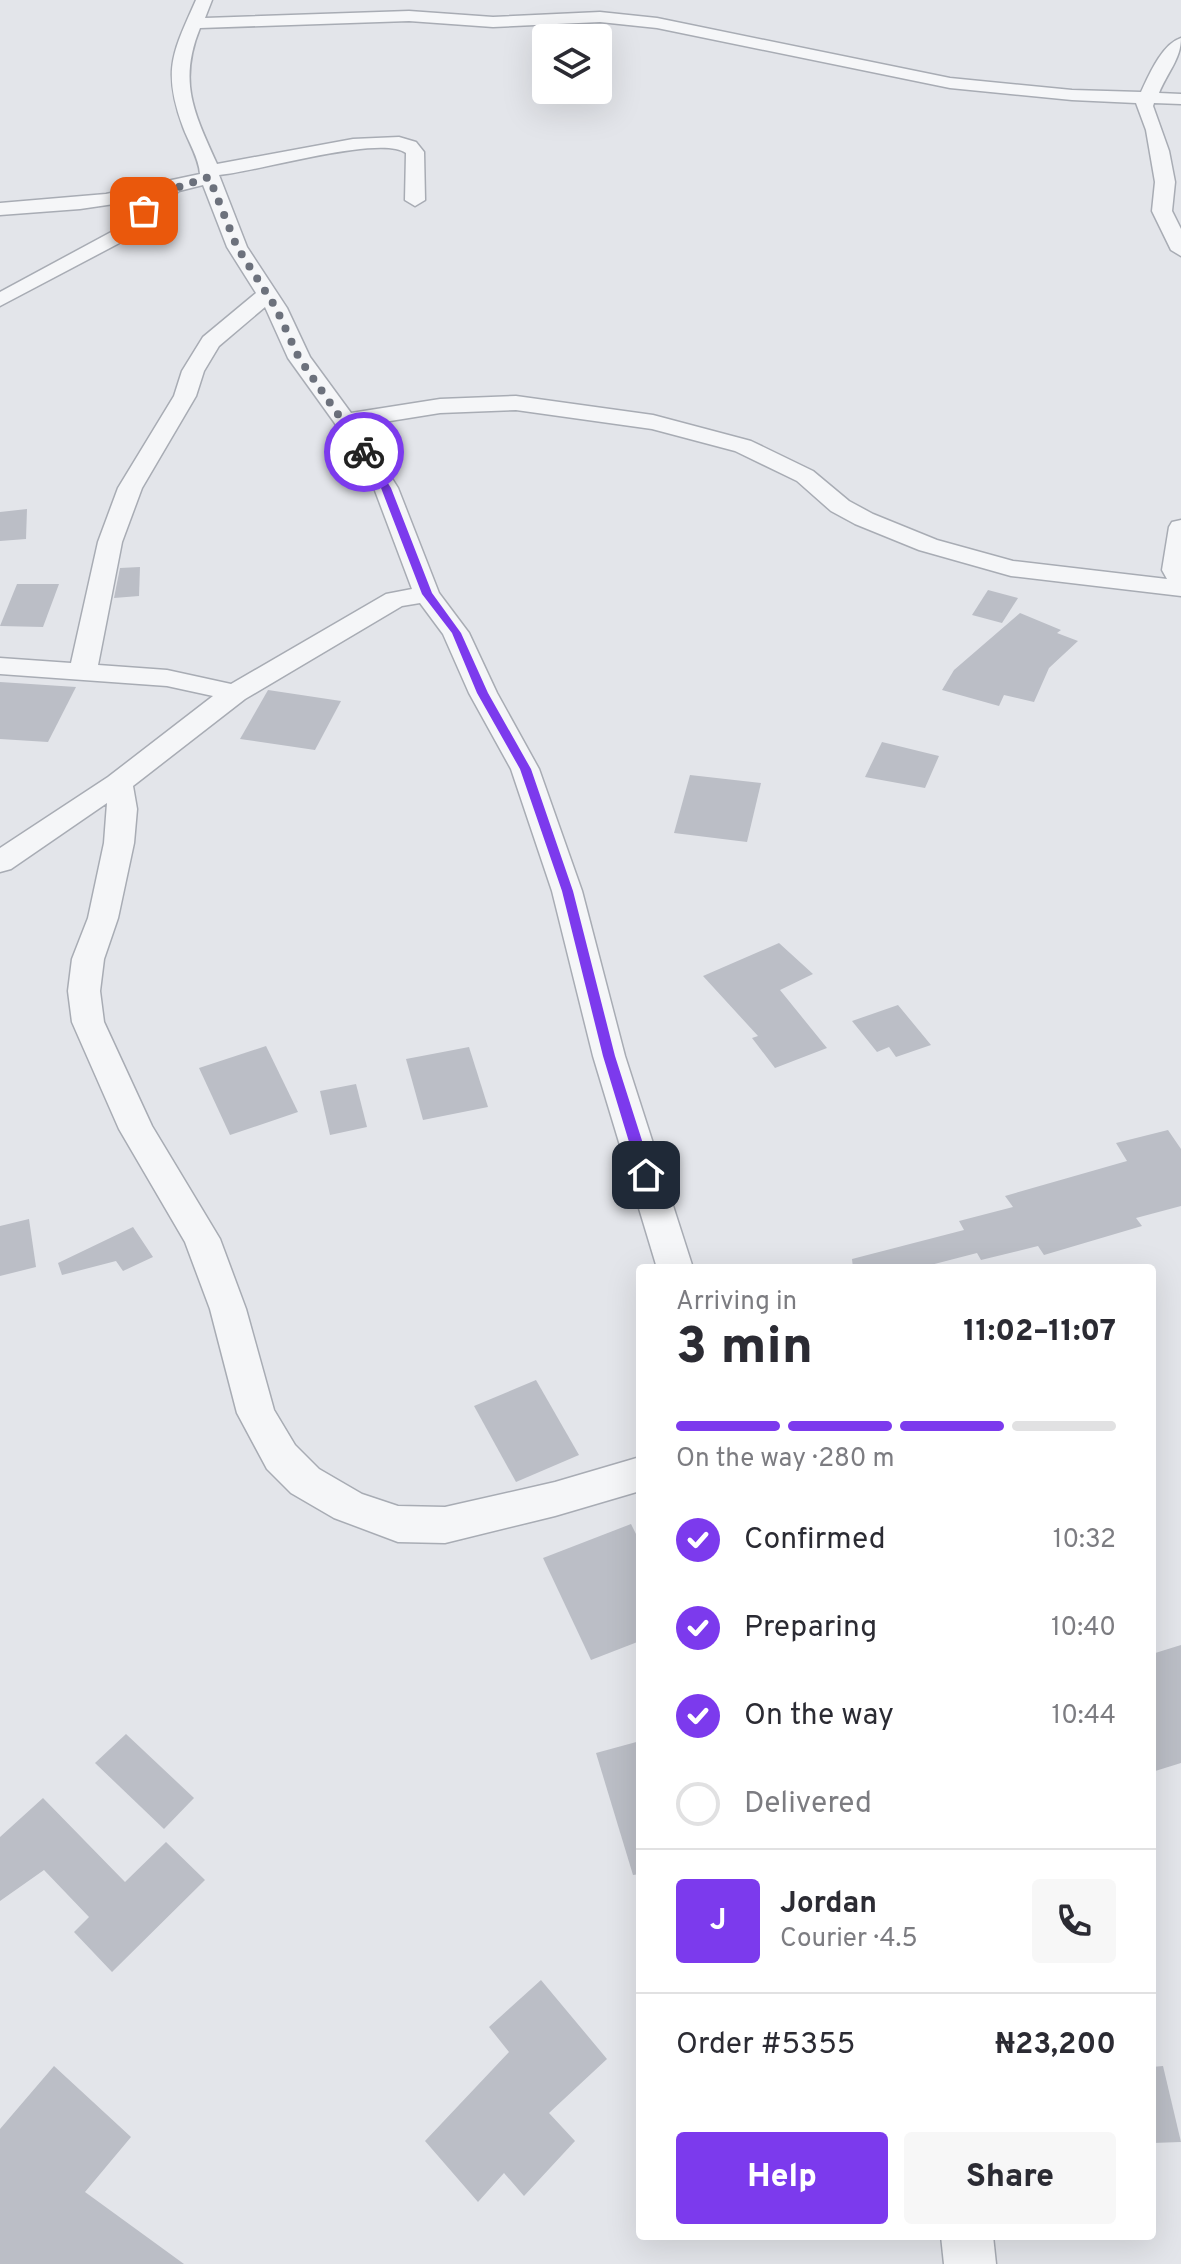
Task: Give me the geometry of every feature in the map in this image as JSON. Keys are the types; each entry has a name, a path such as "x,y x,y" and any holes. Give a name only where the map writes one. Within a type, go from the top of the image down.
{"street":[{"path":"674,1264 609,1056 567,891 525,769 483,693 456,633 427,594 386,488 345,421 299,358 267,294 237,247 195,137 178,72 199,12 229,20 409,16 493,22 600,17 657,23 950,83 1072,95 1181,99"},
{"path":"1181,43 1167,58 1146,96 1144,106 1155,130 1165,182 1162,211 1181,250"},
{"path":"0,209 101,201 173,189 210,174 331,149 399,143 415,152 415,200"},
{"path":"0,300 120,235 173,189"},
{"path":"83,671 110,542 130,488 185,396 193,371 211,342 267,294"},
{"path":"345,421 440,406 516,403 653,422 743,446 805,476 840,506 895,534 1011,568 1181,585 1175,570 1181,527"},
{"path":"0,862 118,783 235,693 395,599 427,594"},
{"path":"0,666 167,678 235,693"},
{"path":"118,783 123,809 119,843 103,918 88,959 84,991 88,1022 136,1129 202,1239 228,1309 256,1413 281,1457 305,1481 348,1506 398,1524 445,1525 555,1499 636,1475"},
{"path":"967,2240 970,2264"}],"building":[{"path":"27,509 26,539 0,541 0,512"},
{"path":"140,567 139,596 114,598 120,568"},
{"path":"17,584 59,584 43,627 0,626"},
{"path":"988,590 1018,598 1002,623 972,615"},
{"path":"1020,613 1061,630 1057,633 1078,641 1049,668 1034,702 1004,695 999,706 942,690 954,670"},
{"path":"0,682 76,687 48,742 0,739"},
{"path":"268,690 341,701 315,750 240,739"},
{"path":"882,742 939,756 925,788 865,777"},
{"path":"690,775 761,783 747,842 674,833"},
{"path":"779,943 813,974 780,990 827,1048 775,1068 752,1038 758,1036 703,976"},
{"path":"898,1005 931,1045 896,1057 889,1047 877,1052 852,1021"},
{"path":"266,1046 298,1112 230,1135 199,1068"},
{"path":"469,1047 488,1107 423,1120 406,1059"},
{"path":"356,1084 367,1127 330,1135 320,1091"},
{"path":"1168,1130 1181,1149 1181,1206 1136,1218 1142,1226 1044,1255 1038,1246 981,1260 977,1253 934,1264 853,1264 852,1259 964,1230 959,1221 1013,1207 1005,1196 1127,1161 1116,1143"},
{"path":"29,1219 36,1267 0,1276 0,1226"},
{"path":"133,1227 153,1257 123,1271 116,1261 62,1275 58,1263"},
{"path":"536,1380 579,1455 516,1482 474,1406"},
{"path":"631,1524 636,1534 636,1643 591,1660 543,1558"},
{"path":"1181,1645 1181,1763 1156,1771 1156,1653"},
{"path":"126,1734 194,1798 164,1829 95,1763"},
{"path":"636,1742 636,1875 633,1875 596,1753"},
{"path":"43,1798 125,1882 166,1842 205,1880 112,1972 74,1932 89,1917 44,1870 0,1901 0,1837"},
{"path":"541,1980 607,2059 549,2113 575,2141 524,2196 504,2173 478,2202 425,2141 509,2052 489,2027"},
{"path":"54,2066 131,2137 85,2192 184,2264 0,2264 0,2129"},
{"path":"1163,2066 1181,2142 1156,2143 1156,2067"}],"way so far":[{"path":"144,211 173,189 209,177 237,247 276,308 299,358 364,452"}],"route":[{"path":"364,452 386,488 427,594 456,633 483,693 525,769 567,891 609,1056 646,1175"}]}
